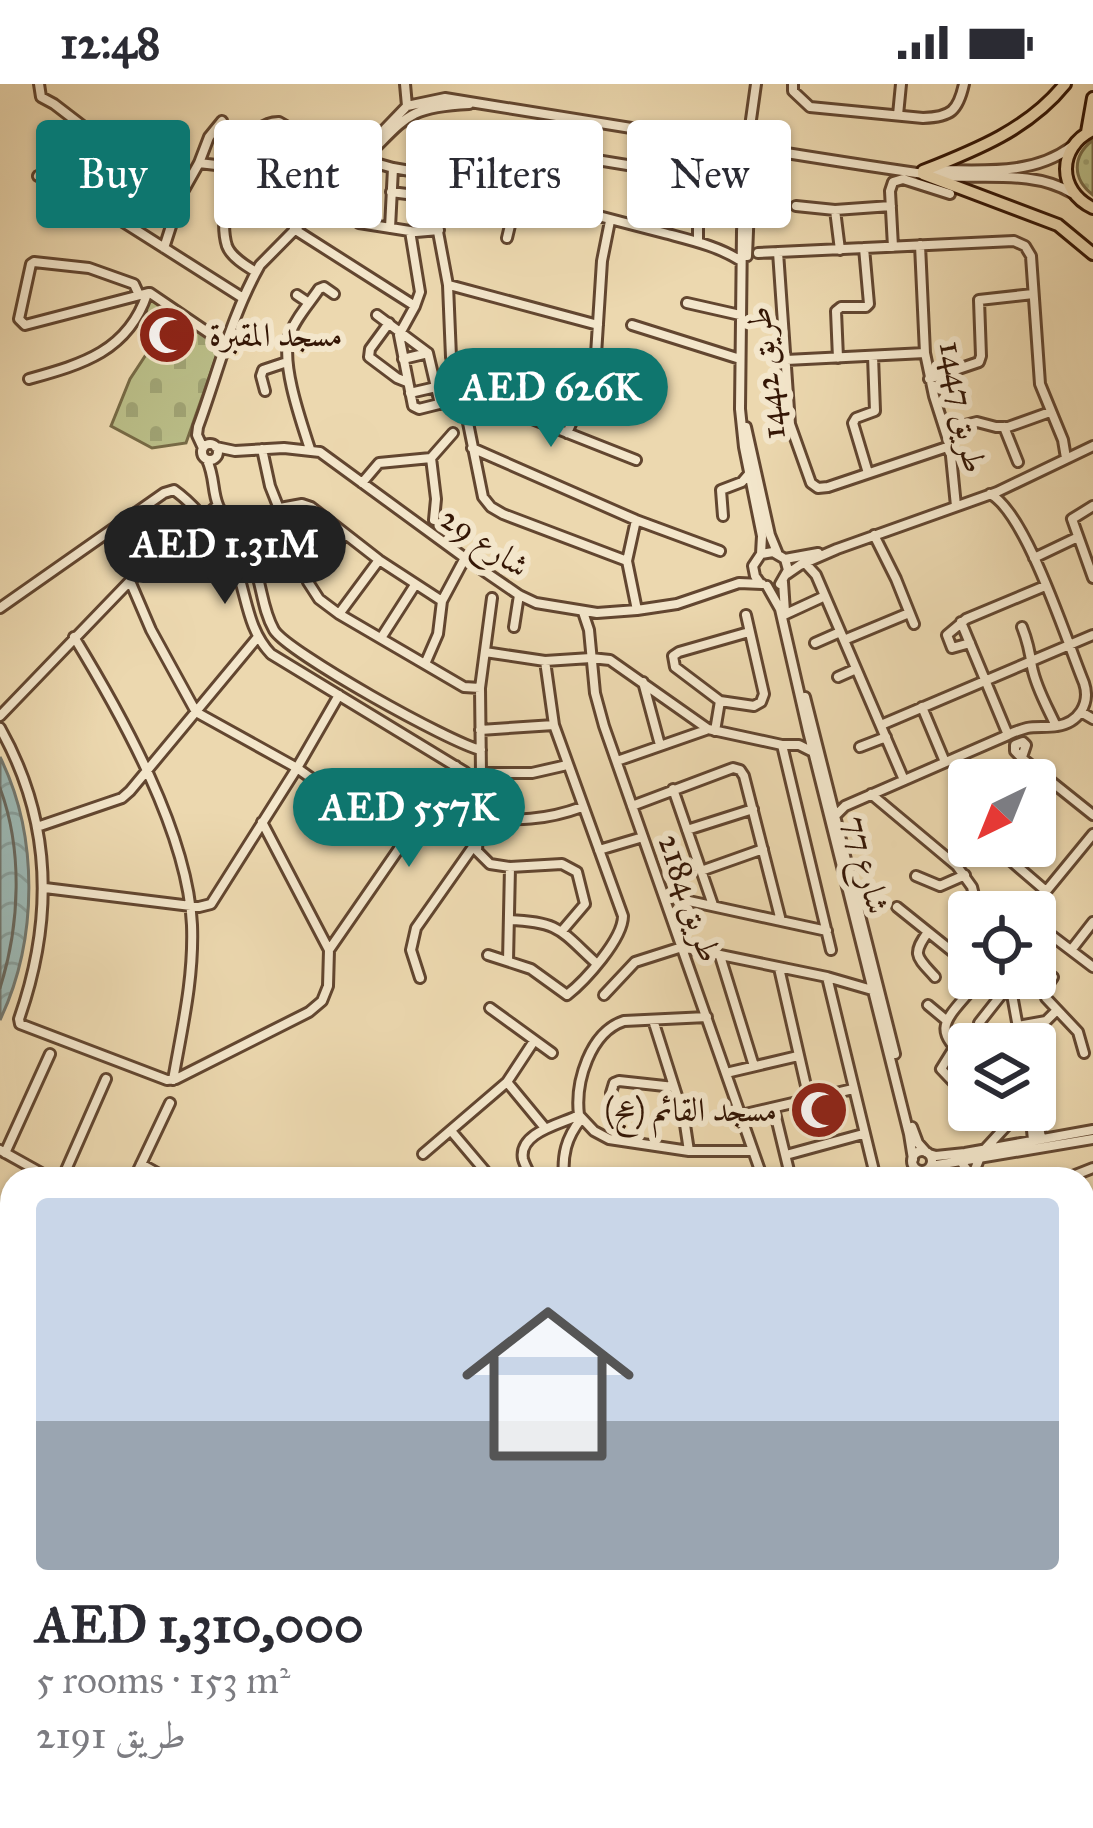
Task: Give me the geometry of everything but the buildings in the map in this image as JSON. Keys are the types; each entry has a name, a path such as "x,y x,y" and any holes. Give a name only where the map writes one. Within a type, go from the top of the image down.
{"main road":[{"path":"921,172 1013,130 1065,84"},
{"path":"1090,209 1073,193 1065,170 1072,146 1090,131 1093,98"},
{"path":"921,172 1058,225 1093,254"}],"street":[{"path":"39,84 41,97 72,120"},
{"path":"406,84 412,109"},
{"path":"753,120 756,84"},
{"path":"793,84 793,92 810,107 940,117 952,112 964,84"},
{"path":"898,115 901,84"},
{"path":"382,138 412,109 470,104 627,128"},
{"path":"190,180 214,130"},
{"path":"921,172 1024,167 1045,162 1072,146"},
{"path":"791,154 921,172 1037,179 1073,193"},
{"path":"199,163 214,164"},
{"path":"382,166 406,170"},
{"path":"390,228 393,168"},
{"path":"893,247 891,187 900,179 950,194"},
{"path":"391,192 406,194"},
{"path":"796,206 835,210 891,206"},
{"path":"835,210 840,250"},
{"path":"603,219 698,242 744,261"},
{"path":"567,433 591,382 597,355 603,252 610,221"},
{"path":"382,227 439,230 448,284 451,357 483,497 503,514 627,561"},
{"path":"133,228 243,298"},
{"path":"164,248 170,228"},
{"path":"226,228 228,248 258,268"},
{"path":"507,238 509,228"},
{"path":"698,228 698,242"},
{"path":"746,228 740,315 741,428 747,481 762,536 758,558 837,549 990,494 1093,446"},
{"path":"415,306 294,229 258,268 243,298 201,420 212,452 218,505 254,563 267,615 279,637 357,687 455,741 481,750"},
{"path":"410,231 420,292 400,331 416,408 484,400 635,460"},
{"path":"744,261 778,252 1020,243 1031,256 1040,384 1070,456"},
{"name":"طريق 1447","path":"920,245 925,353 950,446 956,506"},
{"path":"729,254 745,248 758,254"},
{"path":"838,358 836,311 869,304 864,248"},
{"name":"طريق 1442","path":"778,252 790,424 811,483 828,487 950,446"},
{"path":"744,261 749,446 767,523 781,556"},
{"path":"147,294 25,325 19,319 34,262 99,271 136,285 225,344"},
{"path":"448,284 598,325"},
{"path":"212,452 310,449 287,362 290,336 321,287 334,294"},
{"path":"29,379 117,342 133,326 147,294"},
{"path":"929,379 979,362 977,304 981,298 1033,294"},
{"path":"298,295 309,303"},
{"path":"687,303 740,315"},
{"path":"377,316 428,353 440,404"},
{"path":"389,323 369,357 407,382"},
{"path":"632,325 740,358"},
{"path":"403,359 428,353"},
{"path":"785,360 925,353"},
{"path":"868,473 853,423 875,408 873,356"},
{"path":"265,391 263,370 287,362"},
{"path":"410,393 436,387"},
{"path":"945,430 968,422 1004,427 1050,412"},
{"path":"1004,427 1018,461"},
{"path":"362,483 385,461 431,458 453,433"},
{"path":"471,448 720,551"},
{"path":"262,449 270,486 313,591 339,614 464,688 480,688"},
{"name":"شارع 29","path":"310,449 334,461 464,558 540,604 597,613 677,604 728,586 765,585 837,549"},
{"path":"431,458 434,520"},
{"path":"723,516 721,490 747,481"},
{"path":"1007,508 1008,486"},
{"path":"0,608 174,490 227,550 257,638 278,659 461,770 402,842 328,950"},
{"path":"836,816 844,806 1008,734 1070,722 1081,712 1088,694 1034,558 1007,508 990,494"},
{"path":"0,716 130,581 218,505"},
{"path":"1093,506 1072,520 1093,578"},
{"path":"280,508 311,507 442,601"},
{"path":"767,523 775,511"},
{"path":"636,520 627,561 638,610"},
{"path":"303,564 345,535"},
{"path":"874,535 914,624"},
{"path":"1034,558 1078,537"},
{"name":"شارع 77","path":"781,556 786,614 800,678 913,1132 927,1153 926,1167"},
{"path":"425,664 438,634 442,601 464,558"},
{"name":"شارع 29","path":"728,586 758,558"},
{"name":"شارع 77","path":"758,558 755,576 780,609 914,1163"},
{"path":"816,558 816,575"},
{"path":"339,614 379,560"},
{"path":"804,563 816,575 904,780"},
{"path":"130,581 196,712 298,768 402,842"},
{"path":"381,638 415,585"},
{"path":"970,643 955,649 947,641 948,633 962,622 1045,586"},
{"path":"514,627 519,595"},
{"path":"786,614 825,596"},
{"path":"492,598 480,688 477,851 485,861 510,867 562,865 577,872 585,904 562,932"},
{"name":"طريق 2184","path":"583,612 590,630 595,693 759,1167"},
{"name":"طريق 2184","path":"590,630 597,613"},
{"path":"815,643 910,613"},
{"path":"746,614 764,694 761,702 754,706 720,701 675,667 674,656 679,652 749,632"},
{"path":"962,622 1008,734"},
{"path":"1022,627 1032,649 1038,686 1056,726"},
{"path":"880,725 1093,635"},
{"path":"74,637 146,771 174,844 190,906 188,1001 172,1080"},
{"path":"37,827 122,798 257,638"},
{"path":"485,652 545,662 591,658 618,664 711,730 799,745 814,752"},
{"path":"488,955 531,969 567,995 623,929 623,916 554,724 545,662"},
{"path":"838,677 856,669"},
{"path":"643,682 660,745"},
{"path":"45,888 206,907 298,768 339,695"},
{"path":"711,730 720,701"},
{"path":"922,707 945,762"},
{"path":"1081,712 1093,719"},
{"path":"479,730 554,724"},
{"path":"0,728 17,762 37,827 45,888 36,968 20,1024 95,1055 172,1080 317,1007 328,986 328,950 262,822"},
{"path":"617,761 711,730"},
{"path":"799,745 808,731"},
{"path":"860,747 886,736"},
{"path":"782,745 832,950"},
{"path":"1022,758 1093,814"},
{"path":"481,773 532,773 567,766"},
{"path":"632,806 733,768 744,776 781,921"},
{"path":"788,772 800,769"},
{"path":"673,789 713,907"},
{"path":"871,794 965,874 973,891"},
{"path":"833,802 844,806"},
{"path":"478,815 538,819 583,807"},
{"path":"687,830 753,809"},
{"path":"1018,867 1046,891 1093,834"},
{"path":"599,850 643,837"},
{"path":"420,978 411,950 416,928 476,843"},
{"path":"701,871 763,849"},
{"path":"1081,849 1093,860"},
{"path":"508,961 510,867"},
{"path":"916,876 940,886 965,874"},
{"path":"664,896 827,931"},
{"path":"896,907 948,948"},
{"path":"509,920 545,922 596,963"},
{"path":"1072,949 1093,922"},
{"path":"928,932 917,947 917,956 935,977"},
{"path":"1056,938 1093,968"},
{"path":"604,995 639,960 682,947 870,986"},
{"path":"719,955 754,1066"},
{"path":"779,968 808,1099"},
{"path":"827,977 873,1167"},
{"path":"948,1041 946,1020 964,999"},
{"path":"979,1023 999,999"},
{"path":"1048,999 1078,1031 1084,1053"},
{"path":"928,1005 946,1020"},
{"path":"490,1008 552,1053"},
{"path":"1035,1023 1046,1021 1057,1010"},
{"path":"707,1017 613,1024 602,1034 581,1080 580,1117 609,1139 689,1151 753,1151"},
{"path":"653,1020 686,1126 689,1151"},
{"path":"423,1154 507,1082 534,1041"},
{"path":"30,1167 3,1152 50,1054"},
{"path":"726,1073 798,1056"},
{"path":"67,1167 106,1079"},
{"path":"611,1093 619,1081 674,1087"},
{"path":"507,1082 545,1129"},
{"path":"741,1115 853,1089"},
{"path":"140,1167 170,1103"},
{"path":"774,1109 788,1167"},
{"path":"528,1167 522,1152 528,1143 545,1129 580,1117"},
{"path":"564,1167 565,1150 580,1117"},
{"path":"977,1167 983,1153 1005,1131"},
{"path":"1033,1131 1035,1142"},
{"path":"452,1132 482,1167"},
{"path":"786,1155 863,1134"},
{"path":"1035,1142 1093,1135"},
{"path":"942,1167 1035,1142 1093,1135"},
{"path":"917,1167 917,1153 983,1153"},
{"path":"960,1160 965,1167"},
{"path":"141,1164 146,1167"}],"green space":[{"path":"1093,140 1093,195 1081,182 1077,168 1081,153"},
{"path":"153,293 215,341 218,352 186,443 152,448 111,426 130,379 149,350 146,301"}],"water":[{"path":"0,757 22,820 29,888 22,956 0,1020"}],"place":[{"name":"مسجد المقبرة","path":"167,335"},
{"name":"مسجد القائم (عج)","path":"819,1110"}]}
